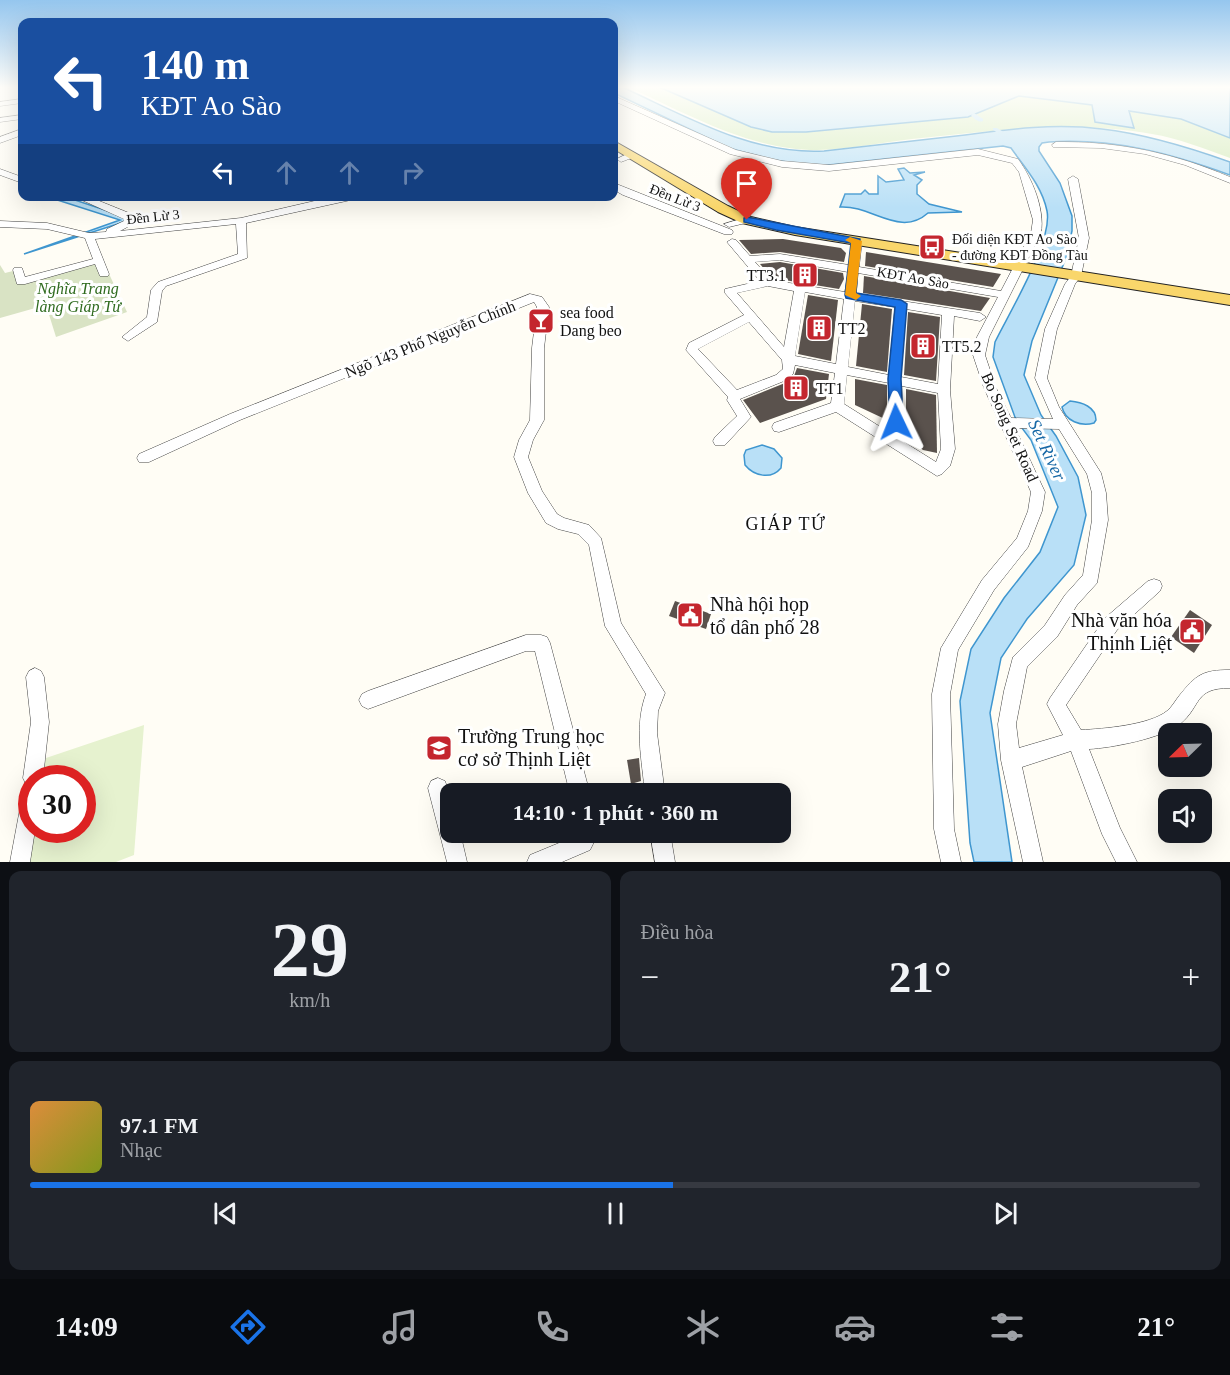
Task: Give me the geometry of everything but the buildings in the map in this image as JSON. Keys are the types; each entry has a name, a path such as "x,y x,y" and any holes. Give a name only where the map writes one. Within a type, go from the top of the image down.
{"main road":[{"path":"618,148 626,157 747,220 856,241 1230,300"}],"street":[{"name":"Bo Song Set Road","path":"678,127 733,152 782,164 813,168 842,167 978,152 1018,162 1038,220 1036,233 1023,267 983,337 978,355 990,388 1012,424 1038,492 1035,511 1023,542 988,585 950,648 940,694 944,829 951,862"},
{"path":"0,140 18,133"},
{"path":"1056,145 1089,143 1151,152 1230,180"},
{"path":"0,172 18,179"},
{"path":"1033,862 1011,759 1007,724 1019,663 1051,631 1071,600 1091,578 1100,520 1099,493 1094,473 1057,424 1041,378 1051,329 1084,238 1073,179"},
{"name":"Đền Lừ 3","path":"618,188 730,233"},
{"path":"90,201 131,217 131,221 103,235"},
{"name":"Đền Lừ 3","path":"0,224 47,226 86,235 103,235 241,221 327,201"},
{"name":"Đền Lừ 3","path":"308,205 333,201"},
{"path":"747,220 730,233 768,283"},
{"path":"128,337 153,319 157,290 162,284 243,256 241,221"},
{"path":"86,235 104,274"},
{"path":"779,427 837,406 856,241"},
{"name":"KĐT Ao Sào","path":"749,259 780,257 1006,295"},
{"path":"18,270 21,282 99,260"},
{"name":"KĐT Ao Sào","path":"788,359 749,317 729,291 768,283 980,317"},
{"path":"735,396 780,378 789,371 788,359 800,289"},
{"name":"Ngõ 143 Phố Nguyễn Chính","path":"144,458 235,417 530,298 538,299 543,307 538,348 537,415 521,457 543,506 555,522 584,528 590,532 596,543 613,626 656,693 649,711 648,733 654,783"},
{"name":"KĐT Ao Sào","path":"897,443 894,379 901,304"},
{"name":"KĐT Ao Sào","path":"837,406 937,470 945,462 948,449 944,390 948,312"},
{"path":"735,396 692,350 693,346 749,317"},
{"path":"788,359 944,390"},
{"path":"720,441 744,417 733,400 735,396"},
{"path":"1012,424 1057,424"},
{"path":"1127,862 1112,834 1076,740 1056,704 1111,624 1154,586"},
{"path":"368,700 526,643 541,643 577,783"},
{"path":"35,765 40,722 36,677"},
{"path":"1011,759 1049,750 1076,740 1114,738 1166,721 1173,718 1200,684 1217,679 1230,679"},
{"path":"438,788 458,862"},
{"path":"20,862 23,843"},
{"path":"537,862 583,843"},
{"path":"662,843 665,862"}],"green space":[{"path":"716,127 1055,127 1002,130 817,150 767,144"},
{"path":"1069,127 1230,127 1230,158 1162,136"},
{"name":"Nghĩa Trang làng Giáp Tứ","path":"102,259 127,312 56,337 46,305 0,318 0,265 5,273 17,270 20,282"},
{"path":"144,725 134,855 116,862 29,862 32,843 96,843 96,765 45,765 46,758"}],"water":[{"name":"Set River","path":"686,127 711,127 771,147 797,151 824,151 1016,129 1087,127 1135,134 1183,146 1230,162 1230,175 1163,154 1119,145 1073,141 1042,143 1039,147 1039,151 1060,183 1072,216 1072,231 1066,258 1032,341 1024,375 1041,415 1056,436 1078,477 1086,515 1074,565 1027,619 1001,658 990,713 1012,862 974,862 970,843 960,701 971,649 1004,598 1040,552 1058,507 1031,440 1016,420 993,357 995,342 1037,258 1047,224 1045,202 1037,185 1011,148 1003,146 819,166 769,159 729,148"},
{"path":"752,127 858,127 806,132 772,132"},
{"path":"1202,127 1230,127 1230,138"},
{"path":"904,168 910,173 925,172 914,175 922,180 917,185 917,194 929,204 962,212 928,213 917,220 896,222 852,208 840,207 845,194 861,194 865,190 869,194 878,194 878,176 886,182 904,180 898,169"},
{"path":"61,201 78,201 126,217 127,221 24,254 120,220"},
{"path":"1070,401 1084,404 1091,409 1095,415 1094,423 1074,422 1066,416 1062,407"},
{"path":"762,445 774,449 782,458 781,468 777,472 768,475 758,474 745,465 746,450"}],"waterway":[{"path":"995,129 1010,138"}],"slow traffic":[{"path":"850,240 856,241 850,295 856,296"}],"place":[{"name":"Đối diện KĐT Ao Sào - đường KĐT Đồng Tàu","path":"932,247"},
{"name":"TT3.1","path":"805,275"},
{"name":"sea food Dang beo","path":"541,321"},
{"name":"TT2","path":"819,328"},
{"name":"TT5.2","path":"923,346"},
{"name":"TT1","path":"796,388"},
{"name":"Nhà hội họp tổ dân phố 28","path":"690,615"},
{"name":"Nhà văn hóa Thịnh Liệt","path":"1192,631"},
{"name":"Trường Trung học cơ sở Thịnh Liệt","path":"439,748"}],"district":[{"name":"GIÁP TỨ","path":"786,524"}],"route":[{"path":"747,220 856,241 850,295 901,304 894,379 896,422"}]}
